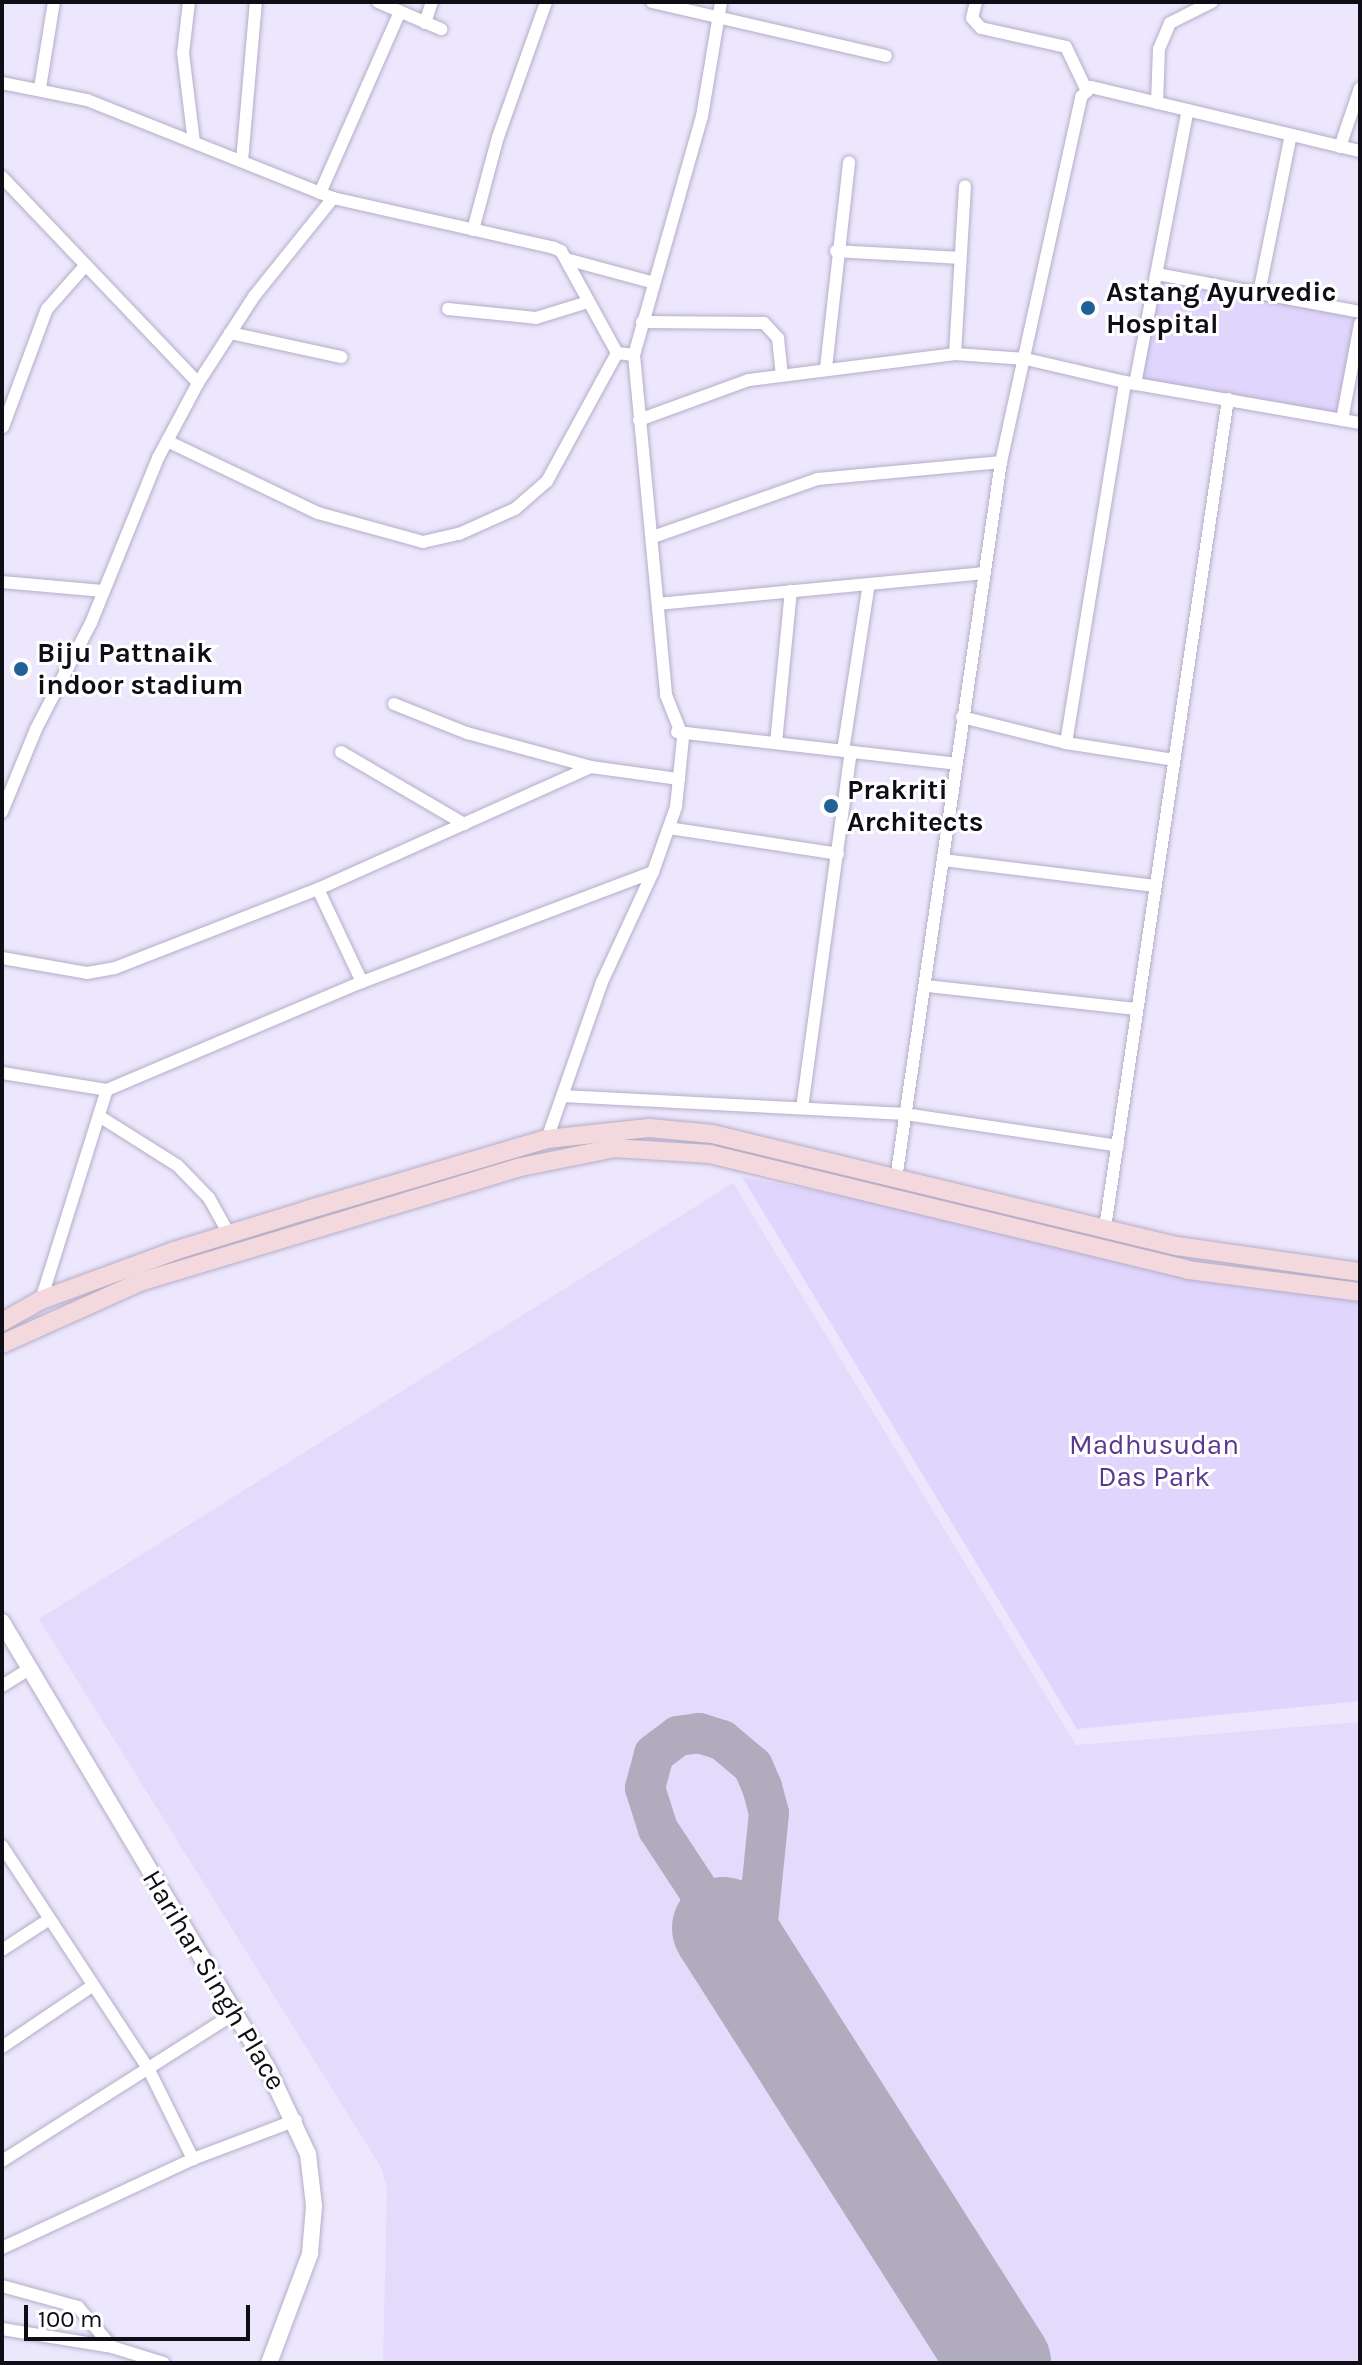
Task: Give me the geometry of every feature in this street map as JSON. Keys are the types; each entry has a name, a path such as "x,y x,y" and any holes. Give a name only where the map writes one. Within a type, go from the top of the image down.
{"main road":[{"path":"2,1322 41,1300 229,1234 547,1139 649,1128 713,1134 1244,1258 1360,1272"},
{"path":"2,1344 140,1282 521,1167 614,1148 710,1154 1188,1270 1360,1292"}],"street":[{"path":"40,88 54,2"},
{"path":"189,2 183,53 194,142"},
{"path":"242,161 256,2"},
{"path":"378,2 441,29"},
{"path":"425,23 432,2"},
{"path":"473,230 498,137 546,2"},
{"path":"652,2 720,8 886,56"},
{"path":"976,2 972,18 981,28 1066,47 1087,91"},
{"path":"1157,103 1159,49 1170,23 1212,2"},
{"path":"547,1139 602,982 653,872 669,828 679,779 683,738 677,732 666,695 634,355 651,282 702,116 720,8"},
{"path":"320,193 400,12"},
{"path":"2,83 40,88 194,142 333,198 554,248 566,259 617,353"},
{"path":"1340,147 1360,88"},
{"path":"1087,91 1157,103 1360,151"},
{"path":"896,1179 927,986 962,717 1001,462 1081,97 1087,91"},
{"path":"1066,743 1130,383 1157,274 1188,110"},
{"path":"1259,293 1291,135"},
{"path":"826,368 836,251 849,162"},
{"path":"2,177 84,267 198,383"},
{"path":"955,354 965,186"},
{"path":"2,812 8,781 103,591 167,441 198,383 230,333 333,198"},
{"path":"836,251 960,258"},
{"path":"566,259 651,282"},
{"path":"3,427 47,309 84,267"},
{"path":"1157,274 1360,312"},
{"path":"448,309 536,318 588,302"},
{"path":"642,322 764,323 778,338 782,374"},
{"path":"1342,420 1360,324"},
{"path":"230,333 341,357"},
{"path":"617,353 634,355"},
{"path":"167,441 318,513 423,542 459,534 515,509 547,481 617,353"},
{"path":"639,420 749,380 955,354 1026,359 1130,383 1360,423"},
{"path":"1105,1228 1228,399"},
{"path":"653,537 818,479 1001,462"},
{"path":"658,604 985,573"},
{"path":"2,582 103,591"},
{"path":"802,1108 838,854 847,751 869,584"},
{"path":"776,743 791,591"},
{"path":"394,704 467,733 591,767 679,779"},
{"path":"962,717 1066,743 1174,760"},
{"path":"677,732 956,764"},
{"path":"341,752 464,824"},
{"path":"2,958 87,973 115,968 318,889 591,767"},
{"path":"669,828 838,854"},
{"path":"943,860 1155,886"},
{"path":"2,1073 107,1090 362,982 653,872"},
{"path":"318,889 362,982"},
{"path":"927,986 1137,1009"},
{"path":"41,1300 107,1090"},
{"path":"564,1096 905,1114 1118,1146"},
{"path":"99,1116 178,1166 209,1198 229,1234"},
{"name":"Harihar Singh Place","path":"2,1622 296,2120 308,2154 314,2206 310,2254 269,2363"},
{"path":"2,1686 29,1669"},
{"path":"3,1849 148,2068 193,2159"},
{"path":"2,1950 48,1920"},
{"path":"2,2047 92,1986"},
{"path":"2,2161 235,2013"},
{"path":"4,2244 193,2159 296,2120"},
{"path":"2,2286 78,2307 112,2347"},
{"path":"2,2329 112,2347 164,2363"}],"shaded area":[{"path":"733,1183 1076,1745 1360,1722 1360,2363 383,2363 387,2190 382,2169 39,1619"}],"green space":[{"path":"1158,275 1358,317 1335,425 1135,383"},
{"name":"Madhusudan Das Park","path":"742,1177 1360,1291 1360,1701 1077,1729"}],"taxiway":[{"path":"723,1928 658,1829 645,1788 654,1754 678,1736 699,1733 722,1740 753,1766 762,1787 769,1813 755,1951 793,2038"}],"runway":[{"path":"723,1928 1000,2363"}],"place":[{"name":"Astang Ayurvedic Hospital","path":"1088,308"},
{"name":"Biju Pattnaik indoor stadium","path":"21,669"},
{"name":"Prakriti Architects","path":"831,806"}]}
